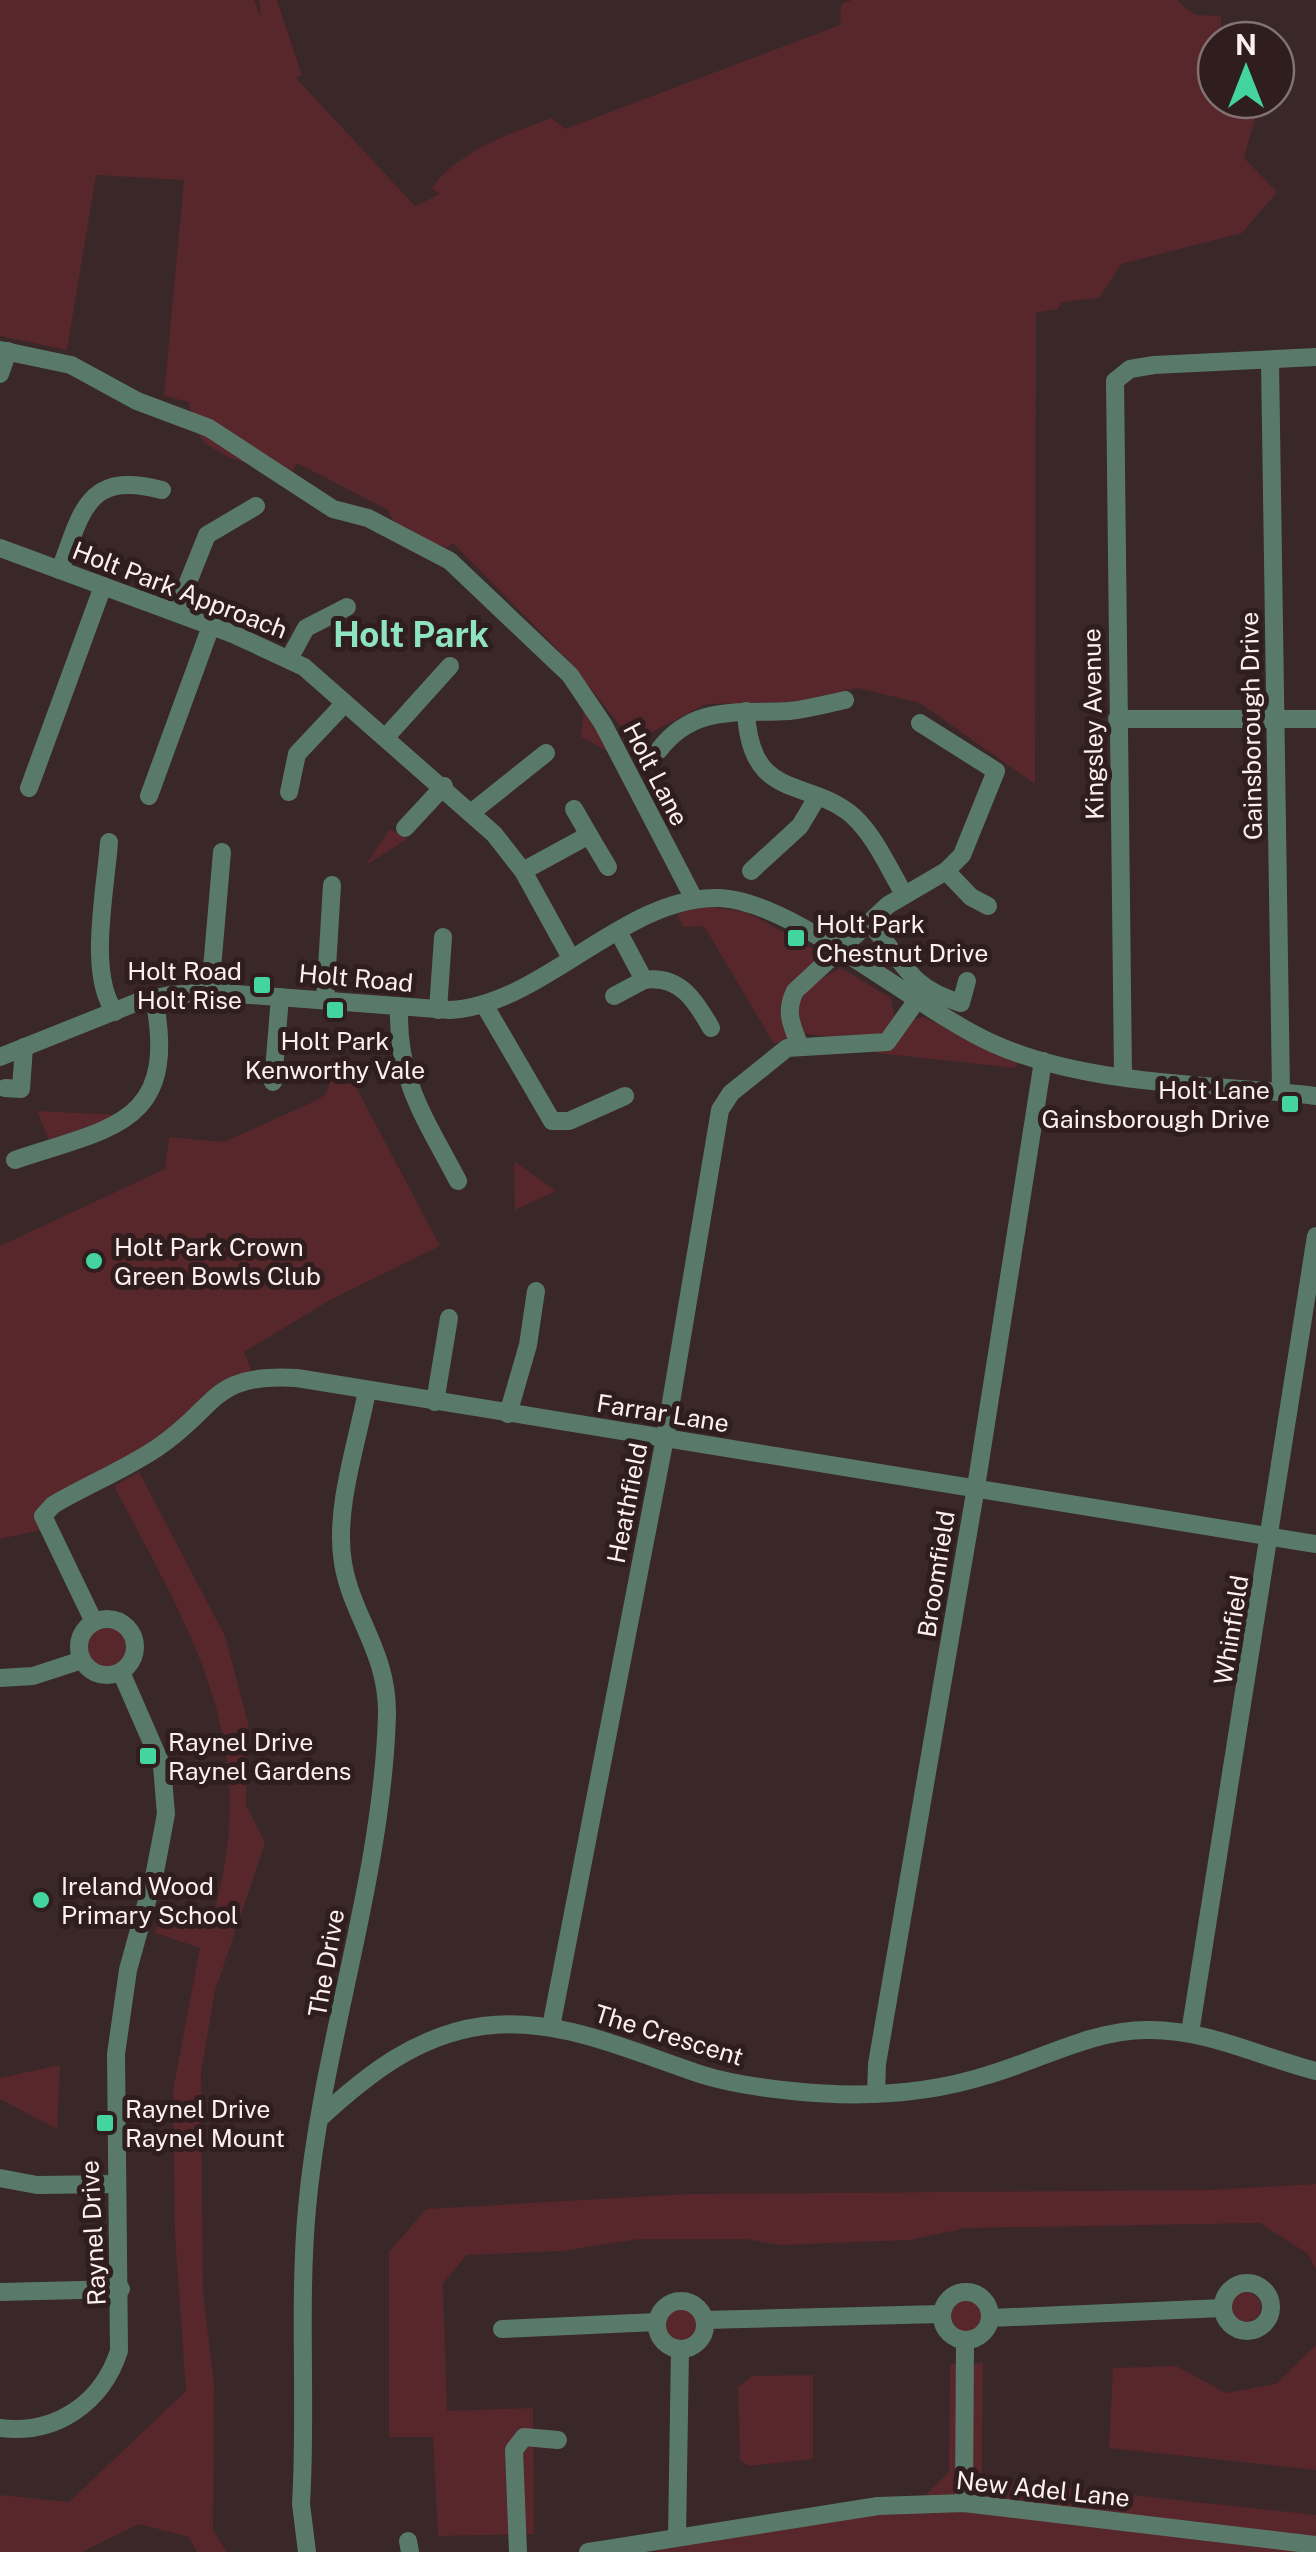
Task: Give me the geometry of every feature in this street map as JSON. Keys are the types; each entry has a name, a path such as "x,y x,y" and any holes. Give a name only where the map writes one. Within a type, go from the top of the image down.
{"street":[{"path":"0,374 4,350"},
{"name":"Holt Lane","path":"4,350 71,365 137,400 209,428 334,509 368,518 450,561 570,675 603,724 694,900"},
{"path":"1270,360 1316,357"},
{"name":"Kingsley Avenue","path":"1123,1075 1113,388 1120,374 1154,365 1270,360"},
{"name":"Gainsborough Drive","path":"1270,360 1281,1092"},
{"path":"60,570 80,514 94,494 130,483 162,490"},
{"path":"176,612 208,534 256,506"},
{"name":"Holt Park Approach","path":"0,548 176,612 289,659 472,812 523,871 571,958"},
{"path":"29,788 102,586"},
{"path":"289,659 306,628 347,607"},
{"path":"149,796 211,626"},
{"path":"386,737 450,666"},
{"path":"659,750 674,732 706,714 803,709 844,700"},
{"path":"289,792 293,760 345,702"},
{"path":"746,711 751,746 771,774 790,789 837,806 861,824 904,894"},
{"path":"1117,719 1316,719"},
{"path":"917,1000 887,1042 799,1044 789,1004 806,978 842,953 904,894 946,872 970,842 996,772 920,723"},
{"path":"472,812 546,753"},
{"path":"405,828 444,786"},
{"path":"751,870 800,826 816,799"},
{"path":"574,809 608,867"},
{"path":"523,871 589,834"},
{"path":"109,842 100,969 104,997 115,1012"},
{"path":"210,992 222,852"},
{"path":"946,872 970,897 988,906"},
{"path":"325,1000 332,886"},
{"path":"694,900 735,899 772,912 992,1044 1042,1062 1316,1096"},
{"name":"Holt Road","path":"0,1057 154,998 210,992 438,1010 485,1006 619,932 694,900"},
{"path":"870,924 910,978 941,998 961,1003 967,981"},
{"path":"619,932 644,980"},
{"path":"438,1010 443,937"},
{"path":"614,996 644,980 665,980 682,988 711,1028"},
{"path":"273,1082 280,997"},
{"path":"15,1160 118,1125 146,1102 156,1067 154,998"},
{"path":"485,1006 552,1121 570,1122 625,1096"},
{"path":"399,1008 398,1048 408,1086 458,1181"},
{"name":"Heathfield","path":"551,2027 665,1438 720,1110 731,1093 787,1048 799,1044"},
{"path":"5,1088 22,1089 24,1048"},
{"name":"Broomfield","path":"876,2094 1042,1062"},
{"name":"Whinfield","path":"1190,2032 1272,1536 1316,1236"},
{"path":"508,1414 528,1345 536,1290"},
{"path":"436,1402 449,1318"},
{"name":"Farrar Lane","path":"94,1622 43,1516 53,1505 161,1446 222,1389 254,1376 976,1487 1316,1544"},
{"name":"The Drive","path":"307,2552 301,2504 307,2210 320,2118 352,1970 387,1714 380,1663 343,1564 341,1536 367,1391"},
{"path":"113,1620 129,1630 134,1657 121,1672 104,1675 82,1660 79,1643 94,1622 113,1620"},
{"path":"0,1678 34,1676 82,1660"},
{"name":"Raynel Drive","path":"0,2428 39,2426 68,2417 101,2389 119,2351 121,2289 114,2090 120,2015 166,1814 162,1766 121,1672"},
{"name":"The Crescent","path":"320,2118 358,2084 402,2054 435,2038 484,2026 551,2027 755,2087 876,2094 931,2089 986,2076 1108,2034 1146,2030 1190,2032 1316,2071"},
{"path":"332,2061 358,2084"},
{"path":"0,2178 37,2185 115,2184"},
{"path":"0,2292 121,2289"},
{"path":"972,2292 984,2301 990,2318 984,2332 965,2341 944,2328 942,2314 949,2298 972,2292"},
{"path":"683,2301 698,2308 705,2320 703,2335 696,2344 680,2349 662,2340 657,2322 666,2306 683,2301"},
{"path":"990,2318 1223,2308"},
{"path":"705,2320 942,2314"},
{"path":"502,2329 657,2322"},
{"path":"964,2503 965,2341"},
{"path":"677,2537 680,2349"},
{"path":"518,2552 514,2450 524,2437 558,2440"},
{"name":"New Adel Lane","path":"588,2552 878,2506 964,2503 1316,2545"}],"shaded area":[{"path":"0,0 254,0 261,17 259,0 277,0 302,75 296,78 415,206 440,194 432,188 456,164 503,137 552,118 565,129 840,25 841,4 852,0 1177,0 1195,15 1221,16 1221,20 1196,20 1196,120 1254,120 1244,158 1277,192 1242,233 1121,264 1099,298 1062,302 1058,309 1036,313 1035,784 920,703 858,688 794,702 706,704 633,742 569,661 453,543 447,548 412,535 398,525 388,510 297,463 291,474 268,469 226,456 204,442 193,422 189,402 164,396 184,180 96,175 67,350 0,336"},
{"path":"584,707 618,757 581,737"},
{"path":"390,829 407,839 366,865"},
{"path":"703,906 747,912 817,951 817,961 785,1005 788,1038 774,1044 704,926 683,927 677,914"},
{"path":"841,968 891,998 895,1021 890,1033 865,1042 802,1033 796,1003 810,984"},
{"path":"924,1017 1017,1062 1016,1068 876,1053 914,1019"},
{"path":"339,1055 440,1246 332,1299 244,1352 254,1376 53,1505 49,1528 0,1539 0,1246 165,1169 169,1137 224,1142 315,1101 326,1094"},
{"path":"37,1111 120,1115 49,1140"},
{"path":"514,1161 556,1191 515,1210"},
{"path":"139,1472 225,1636 248,1723 246,1805 265,1843 215,1991 201,2072 203,2292 214,2385 213,2530 227,2552 197,2552 189,2537 139,2524 82,2552 0,2552 0,2495 69,2502 186,2391 175,2235 173,2090 200,1948 155,1933 161,1911 210,1925 225,1862 230,1803 225,1748 213,1696 170,1593 114,1486"},
{"path":"107,1626 121,1632 127,1646 121,1660 107,1666 93,1660 87,1646 93,1632"},
{"path":"60,2065 57,2129 0,2099 0,2078"},
{"path":"1316,2184 1316,2270 1308,2254 1260,2223 966,2228 910,2240 780,2245 745,2239 639,2239 562,2251 467,2255 443,2283 447,2411 533,2408 534,2534 438,2536 433,2437 389,2437 389,2252 426,2209 689,2194 1214,2190"},
{"path":"1246,2292 1260,2301 1261,2307 1252,2321 1246,2322 1232,2313 1231,2307 1240,2293"},
{"path":"966,2300 978,2305 983,2317 978,2329 966,2334 954,2329 949,2317 954,2305"},
{"path":"680,2308 692,2313 697,2325 692,2337 680,2342 668,2337 663,2325 668,2313"},
{"path":"1316,2345 1316,2470 1109,2448 1113,2368 1176,2366 1226,2393 1276,2384"},
{"path":"983,2363 982,2472 986,2479 1316,2515 1316,2552 656,2552 677,2537 916,2505 949,2472 950,2364"},
{"path":"813,2375 813,2459 749,2466 740,2460 738,2387 752,2376"}],"place":[{"name":"Holt Park Chestnut Drive","path":"796,938"},
{"name":"Holt Road Holt Rise","path":"262,985"},
{"name":"Holt Park Kenworthy Vale","path":"335,1010"},
{"name":"Holt Lane Gainsborough Drive","path":"1290,1104"},
{"name":"Holt Park Crown Green Bowls Club","path":"94,1261"},
{"name":"Raynel Drive Raynel Gardens","path":"148,1756"},
{"name":"Ireland Wood Primary School","path":"41,1900"},
{"name":"Raynel Drive Raynel Mount","path":"105,2123"}],"district":[{"name":"Holt Park","path":"411,634"}]}
